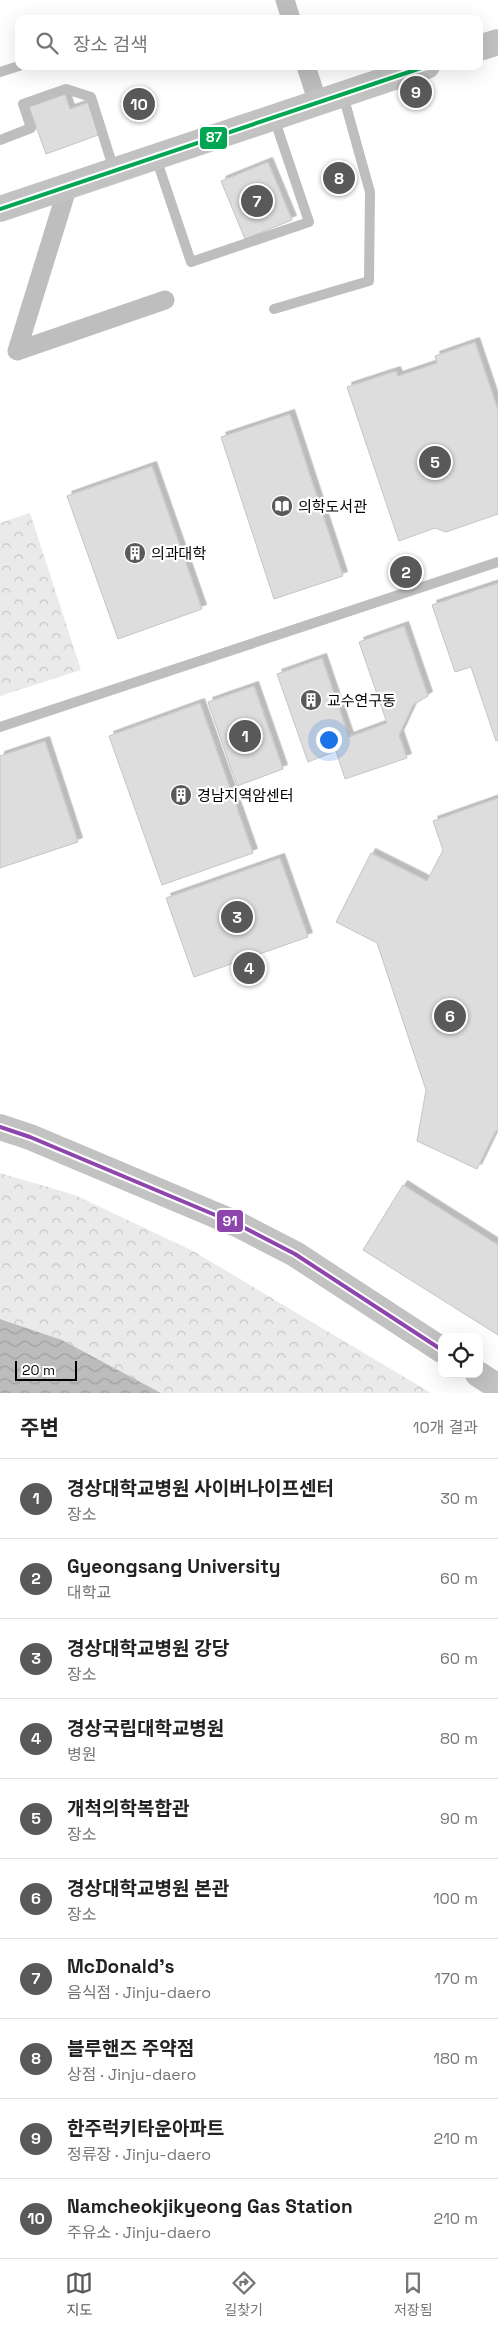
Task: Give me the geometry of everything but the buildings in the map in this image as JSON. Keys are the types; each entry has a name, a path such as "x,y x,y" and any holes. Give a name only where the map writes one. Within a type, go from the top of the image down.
{"street":[{"path":"285,0 290,15"},
{"path":"483,47 498,42"},
{"path":"307,70 318,104"},
{"path":"2,203 68,186 415,70"},
{"path":"68,186 17,351 166,300"},
{"path":"0,1127 30,1137 239,1225 295,1254 438,1347"},
{"path":"483,1377 498,1387"}],"lane":[{"path":"0,72 15,67"},
{"path":"0,140 31,128 23,104 66,89 91,97 114,171"},
{"path":"274,309 369,281 370,192 343,95"},
{"path":"155,157 191,262 309,222 274,118"},
{"path":"0,727 498,562"}],"green space":[{"path":"30,513 81,670 0,696 0,523"},
{"path":"0,1173 75,1195 193,1251 431,1393 161,1393 62,1340 0,1319"}],"water":[{"path":"0,1319 62,1340 161,1393 0,1393"}],"transit line":[{"name":"87","path":"0,209 415,70"},
{"name":"91","path":"0,1127 30,1137 239,1225 295,1254 438,1347"}],"place":[{"name":"한주럭키타운아파트","path":"416,92"},
{"name":"Namcheokjikyeong Gas Station","path":"139,104"},
{"name":"블루핸즈 주약점","path":"339,178"},
{"name":"McDonald's","path":"257,201"},
{"name":"개척의학복합관","path":"435,462"},
{"name":"의학도서관","path":"282,506"},
{"name":"의과대학","path":"135,553"},
{"name":"Gyeongsang University","path":"406,572"},
{"name":"교수연구동","path":"311,700"},
{"name":"경상대학교병원 사이버나이프센터","path":"245,736"},
{"name":"경남지역암센터","path":"181,795"},
{"name":"경상대학교병원 강당","path":"237,917"},
{"name":"경상국립대학교병원","path":"249,968"},
{"name":"경상대학교병원 본관","path":"450,1016"}]}
